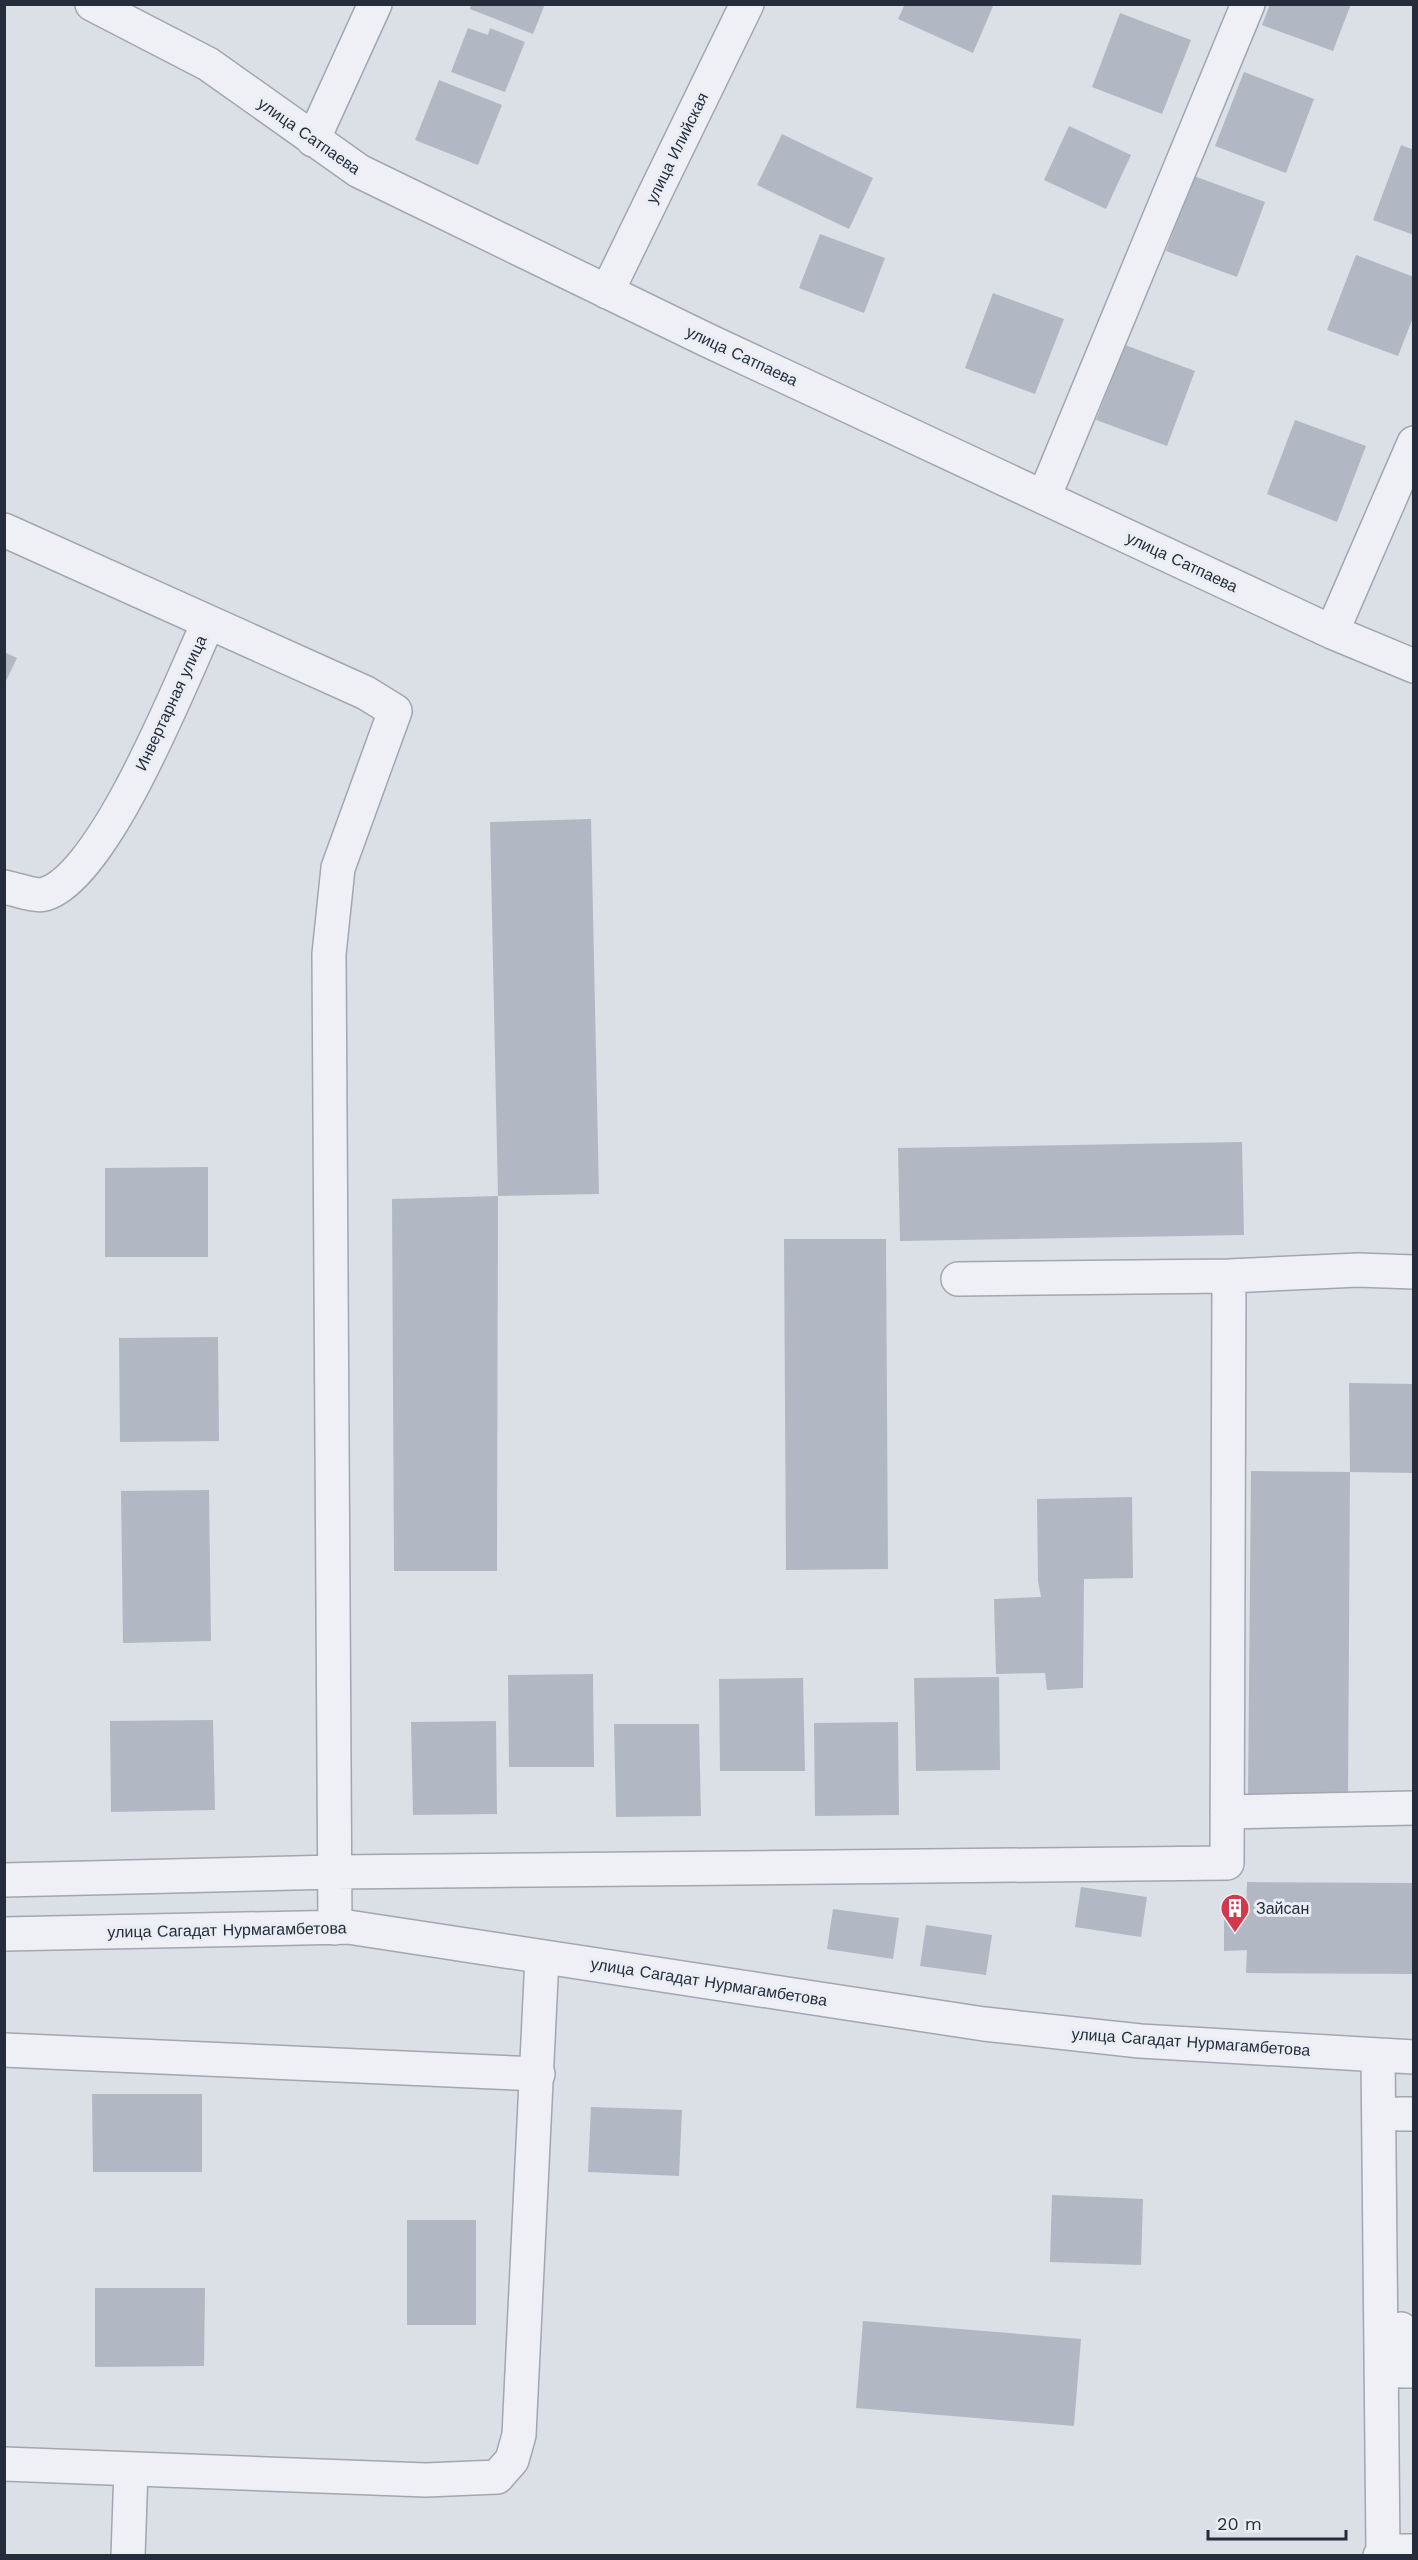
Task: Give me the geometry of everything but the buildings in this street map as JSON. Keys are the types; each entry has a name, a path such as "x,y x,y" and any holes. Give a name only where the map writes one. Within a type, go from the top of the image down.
{"street":[{"name":"улица Сатпаева","path":"92,4 208,64 313,141 359,171 607,292 1332,632 1413,666"},
{"path":"313,141 375,4"},
{"name":"улица Илийская","path":"607,292 747,4"},
{"path":"1044,497 1248,4"},
{"path":"1332,632 1413,443"},
{"name":"Инвертарная улица","path":"4,530 208,623 126,801 90,857 65,884 43,895 4,887"},
{"path":"208,623 366,693 395,711 338,868 329,954 335,1928"},
{"path":"958,1279 1229,1276 1358,1270 1413,1272"},
{"path":"4,1880 335,1872 1227,1863 1229,1276"},
{"path":"1227,1812 1413,1808"},
{"name":"улица Сагадат Нурмагамбетова","path":"4,1934 348,1927 984,2024 1140,2041 1397,2056"},
{"path":"4,2464 426,2480 497,2477 512,2460 519,2435 542,1957"},
{"path":"4,2050 538,2074"},
{"path":"1397,2056 1406,2114 1402,2371 1413,2372"},
{"path":"1392,2553 1397,2056"},
{"path":"128,2556 131,2469"}],"place":[{"name":"Зайсан","path":"1235,1934"}]}
